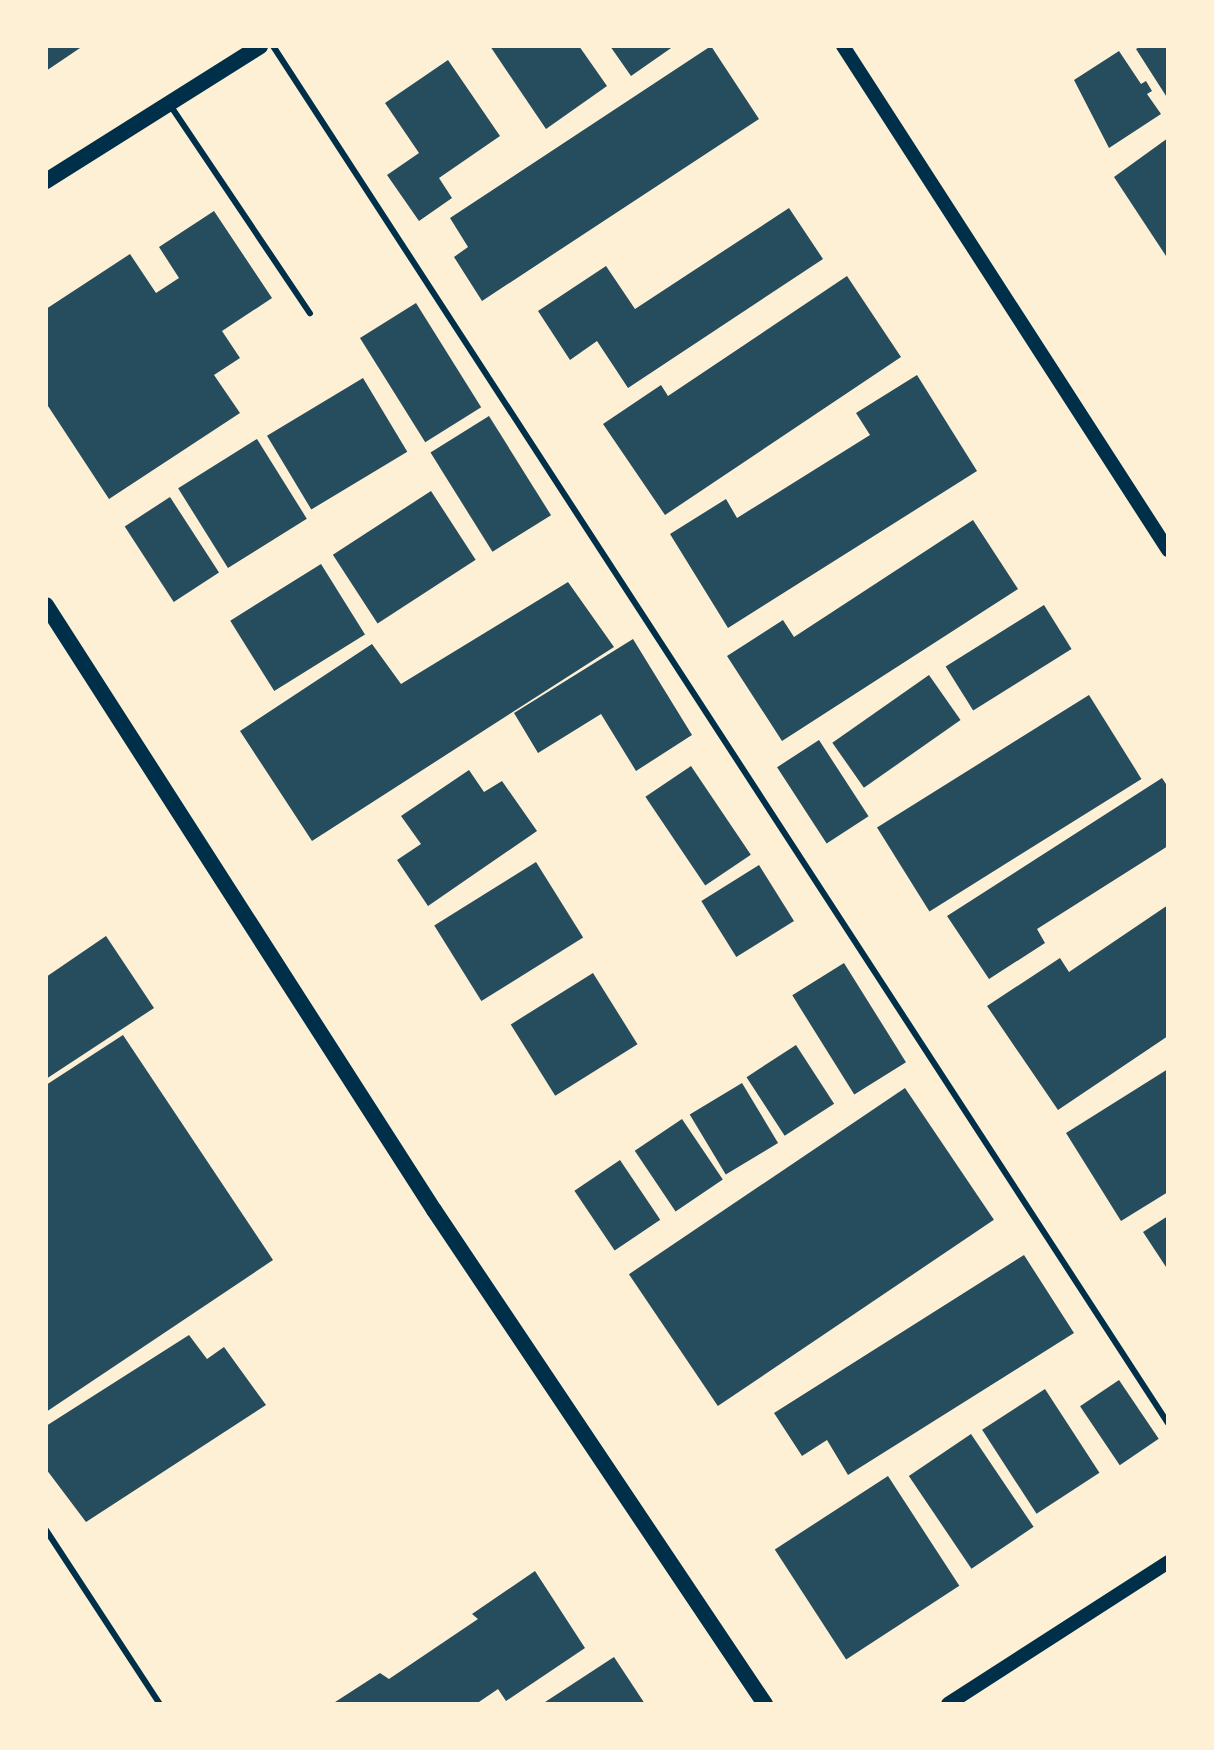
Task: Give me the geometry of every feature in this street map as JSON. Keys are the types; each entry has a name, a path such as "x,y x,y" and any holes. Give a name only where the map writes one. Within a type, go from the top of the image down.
{"main road":[{"path":"46,181 260,46"},
{"path":"46,605 443,1223 765,1704"}],"street":[{"path":"843,46 1168,550"},
{"path":"948,1704 1168,1562"}],"lane":[{"path":"273,46 1168,1423"},
{"path":"170,105 310,313"},
{"path":"46,1530 160,1704"}],"building":[{"path":"46,46 83,46 46,71"},
{"path":"490,46 579,46 607,86 546,129"},
{"path":"610,46 674,46 631,76"},
{"path":"711,46 759,119 482,301 454,257 468,247 450,218"},
{"path":"1141,46 1168,46 1168,99 1136,49"},
{"path":"1119,51 1141,84 1146,81 1152,91 1147,94 1161,114 1109,148 1074,80"},
{"path":"448,60 500,136 439,178 452,198 419,221 387,175 419,153 385,103"},
{"path":"1168,138 1168,255 1166,256 1114,177"},
{"path":"789,208 823,259 628,388 597,341 570,360 538,311 606,266 635,309"},
{"path":"214,211 272,298 222,331 240,358 214,375 240,413 109,499 46,403 46,309 130,254 156,293 179,278 159,247"},
{"path":"847,276 901,357 665,515 603,424 661,385 668,396"},
{"path":"416,303 481,407 425,442 360,338"},
{"path":"917,375 977,471 728,628 670,534 726,499 737,518 870,435 856,413"},
{"path":"363,378 407,452 311,509 267,436"},
{"path":"489,416 551,515 492,552 430,453"},
{"path":"257,439 307,519 228,568 178,488"},
{"path":"431,491 476,560 378,623 333,555"},
{"path":"170,497 219,572 174,602 125,526"},
{"path":"973,520 1018,589 782,741 727,656 783,620 794,637"},
{"path":"321,564 365,634 274,691 230,621"},
{"path":"568,582 614,647 312,841 240,731 372,644 401,684"},
{"path":"1044,605 1072,649 973,711 946,666"},
{"path":"633,639 692,735 636,771 601,714 538,753 514,713"},
{"path":"929,675 961,720 864,788 832,743"},
{"path":"1089,695 1141,779 929,911 877,827"},
{"path":"819,740 869,816 827,844 777,767"},
{"path":"691,766 751,855 705,885 645,797"},
{"path":"469,770 484,792 502,781 537,831 428,906 397,860 421,844 401,816"},
{"path":"1162,778 1168,787 1168,846 1037,929 1045,943 989,979 947,916"},
{"path":"536,862 583,937 481,1001 434,926"},
{"path":"759,865 794,921 736,957 701,901"},
{"path":"1168,905 1168,1036 1058,1110 987,1006 1060,958 1069,972"},
{"path":"106,936 154,1008 46,1079 46,977"},
{"path":"844,963 906,1062 854,1095 792,995"},
{"path":"593,973 638,1044 555,1096 511,1024"},
{"path":"123,1035 273,1260 46,1412 46,1085"},
{"path":"796,1045 834,1104 785,1136 747,1077"},
{"path":"1168,1069 1168,1192 1121,1221 1066,1133"},
{"path":"742,1083 778,1143 726,1174 690,1114"},
{"path":"905,1088 994,1220 718,1406 629,1274"},
{"path":"682,1119 723,1180 676,1211 635,1151"},
{"path":"620,1160 660,1220 615,1250 574,1191"},
{"path":"1168,1216 1168,1270 1143,1232"},
{"path":"1024,1255 1074,1333 848,1475 827,1440 802,1456 774,1413"},
{"path":"189,1335 207,1359 224,1347 266,1405 86,1522 46,1469 46,1426"},
{"path":"1119,1380 1159,1439 1120,1465 1080,1406"},
{"path":"1045,1389 1099,1473 1037,1514 982,1430"},
{"path":"971,1434 1034,1527 971,1569 909,1476"},
{"path":"888,1476 959,1586 846,1659 775,1550"},
{"path":"535,1571 585,1648 506,1701 498,1689 476,1704 332,1704 380,1673 389,1679 478,1619 472,1614"},
{"path":"614,1657 645,1704 542,1704"}]}
